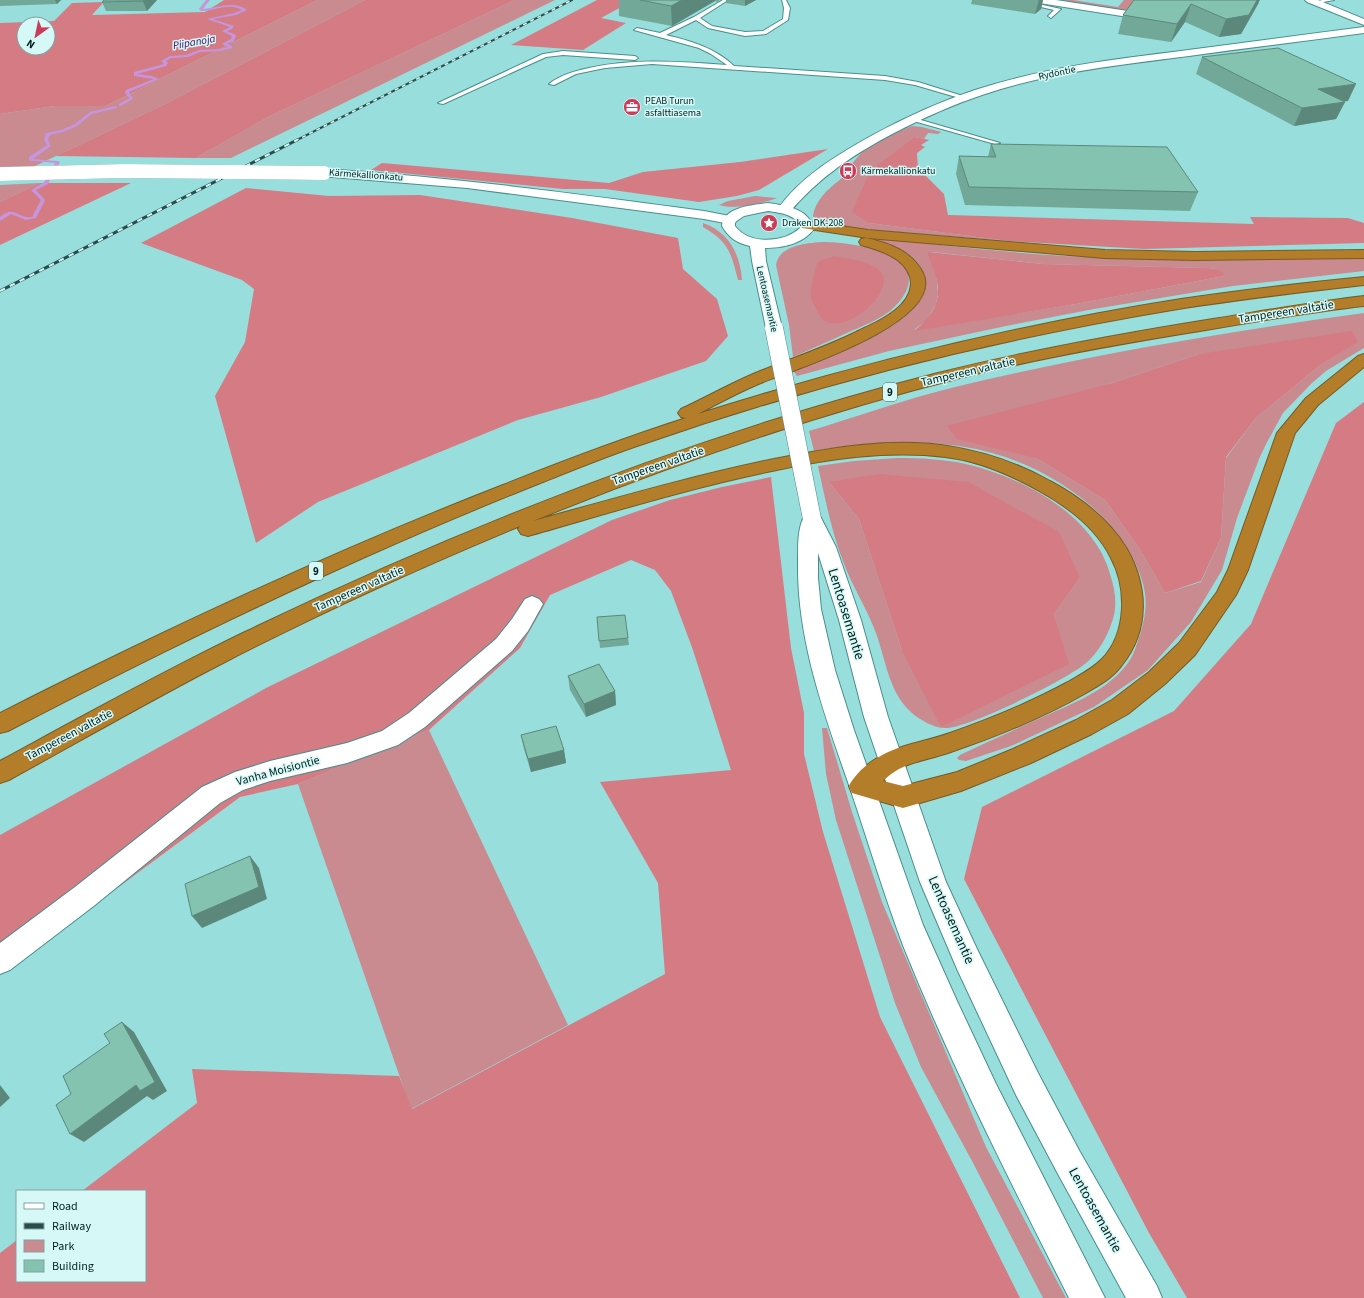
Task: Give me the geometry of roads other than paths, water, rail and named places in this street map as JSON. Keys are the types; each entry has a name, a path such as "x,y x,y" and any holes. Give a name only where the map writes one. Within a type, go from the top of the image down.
{"highway":[{"path":"802,232 868,234 1106,254 1203,256 1364,254"},
{"path":"640,438 738,387 848,342 873,330 905,309 916,293 918,279 911,264 902,257 871,244 802,232"},
{"name":"Tampereen valtatie","path":"0,724 93,676 255,599 410,528 640,438 832,379 905,360 1044,329 1176,305 1290,288 1364,281"},
{"name":"Tampereen valtatie","path":"0,773 150,692 286,622 436,554 637,472 868,398 943,377 1061,350 1320,306 1364,301"},
{"path":"861,786 903,797 961,781 1022,756 1084,727 1120,707 1157,678 1188,649 1226,595 1238,570 1286,433 1294,421 1317,396 1364,359"},
{"path":"436,554 674,488 768,466 818,456 854,452 901,449 948,451 978,457 1028,475 1062,495 1093,520 1114,544 1129,574 1134,601 1132,618 1120,651 1103,672 1062,695 1009,720 942,745 891,760 861,786"}],"street":[{"path":"1039,0 1128,14"},
{"path":"1314,1 1364,22"},
{"name":"Rydöntie","path":"784,210 792,199 821,172 838,160 912,119 963,97 1022,80 1095,65 1364,30"},
{"name":"Kärmekallionkatu","path":"0,174 139,171 324,173 428,180 610,202 730,220"},
{"path":"768,207 784,210 802,218 802,232 783,243 757,243 738,236 732,232 729,226 730,220 734,216 749,209 768,207"},
{"name":"Lentoasemantie","path":"757,243 759,260 812,519 828,552 850,620 876,717 933,882 967,959 1027,1084 1069,1163 1145,1298"},
{"name":"Lentoasemantie","path":"812,519 808,546 807,571 811,617 839,721 896,889 927,968 982,1090 1088,1298"},
{"name":"Vanha Moisiontie","path":"0,960 85,896 211,795 235,782 270,771 347,753 390,738 417,720 474,673 504,645 520,625 532,604"}],"lane":[{"path":"661,35 696,18 726,0"},
{"path":"696,18 710,27 745,34 764,32 785,20 787,8 784,0"},
{"path":"1012,0 1058,9 1051,16"},
{"path":"1314,1 1332,0"},
{"path":"637,30 661,35 689,44 725,59 732,67"},
{"path":"441,103 545,55 564,53 590,54 633,57 652,62"},
{"path":"552,84 574,73 605,66 652,62 809,72 904,80 963,97"},
{"path":"912,119 997,143"}],"waterway":[{"name":"Piipanoja","path":"120,105 132,98 127,91 157,79 135,75 135,73 165,65 166,63 163,61 170,57 187,56 199,51 220,50 231,47 224,44 233,40 234,35 224,31 232,26 209,19 235,14 245,10 235,6 225,6 202,10 201,9 208,0"},
{"name":"Piipanoja","path":"0,220 4,216 11,213 26,219 34,218 43,200 33,190 46,183 58,162 31,160 31,158 49,145 46,140 48,134 62,131 76,125 91,113 116,107"}],"railway":[{"path":"295,141 572,0"},
{"path":"0,291 297,140"}],"place":[{"name":"PEAB Turun asfalttiasema","path":"632,107"},
{"name":"Kärmekallionkatu","path":"848,171"},
{"name":"Draken DK-208","path":"769,223"}]}
